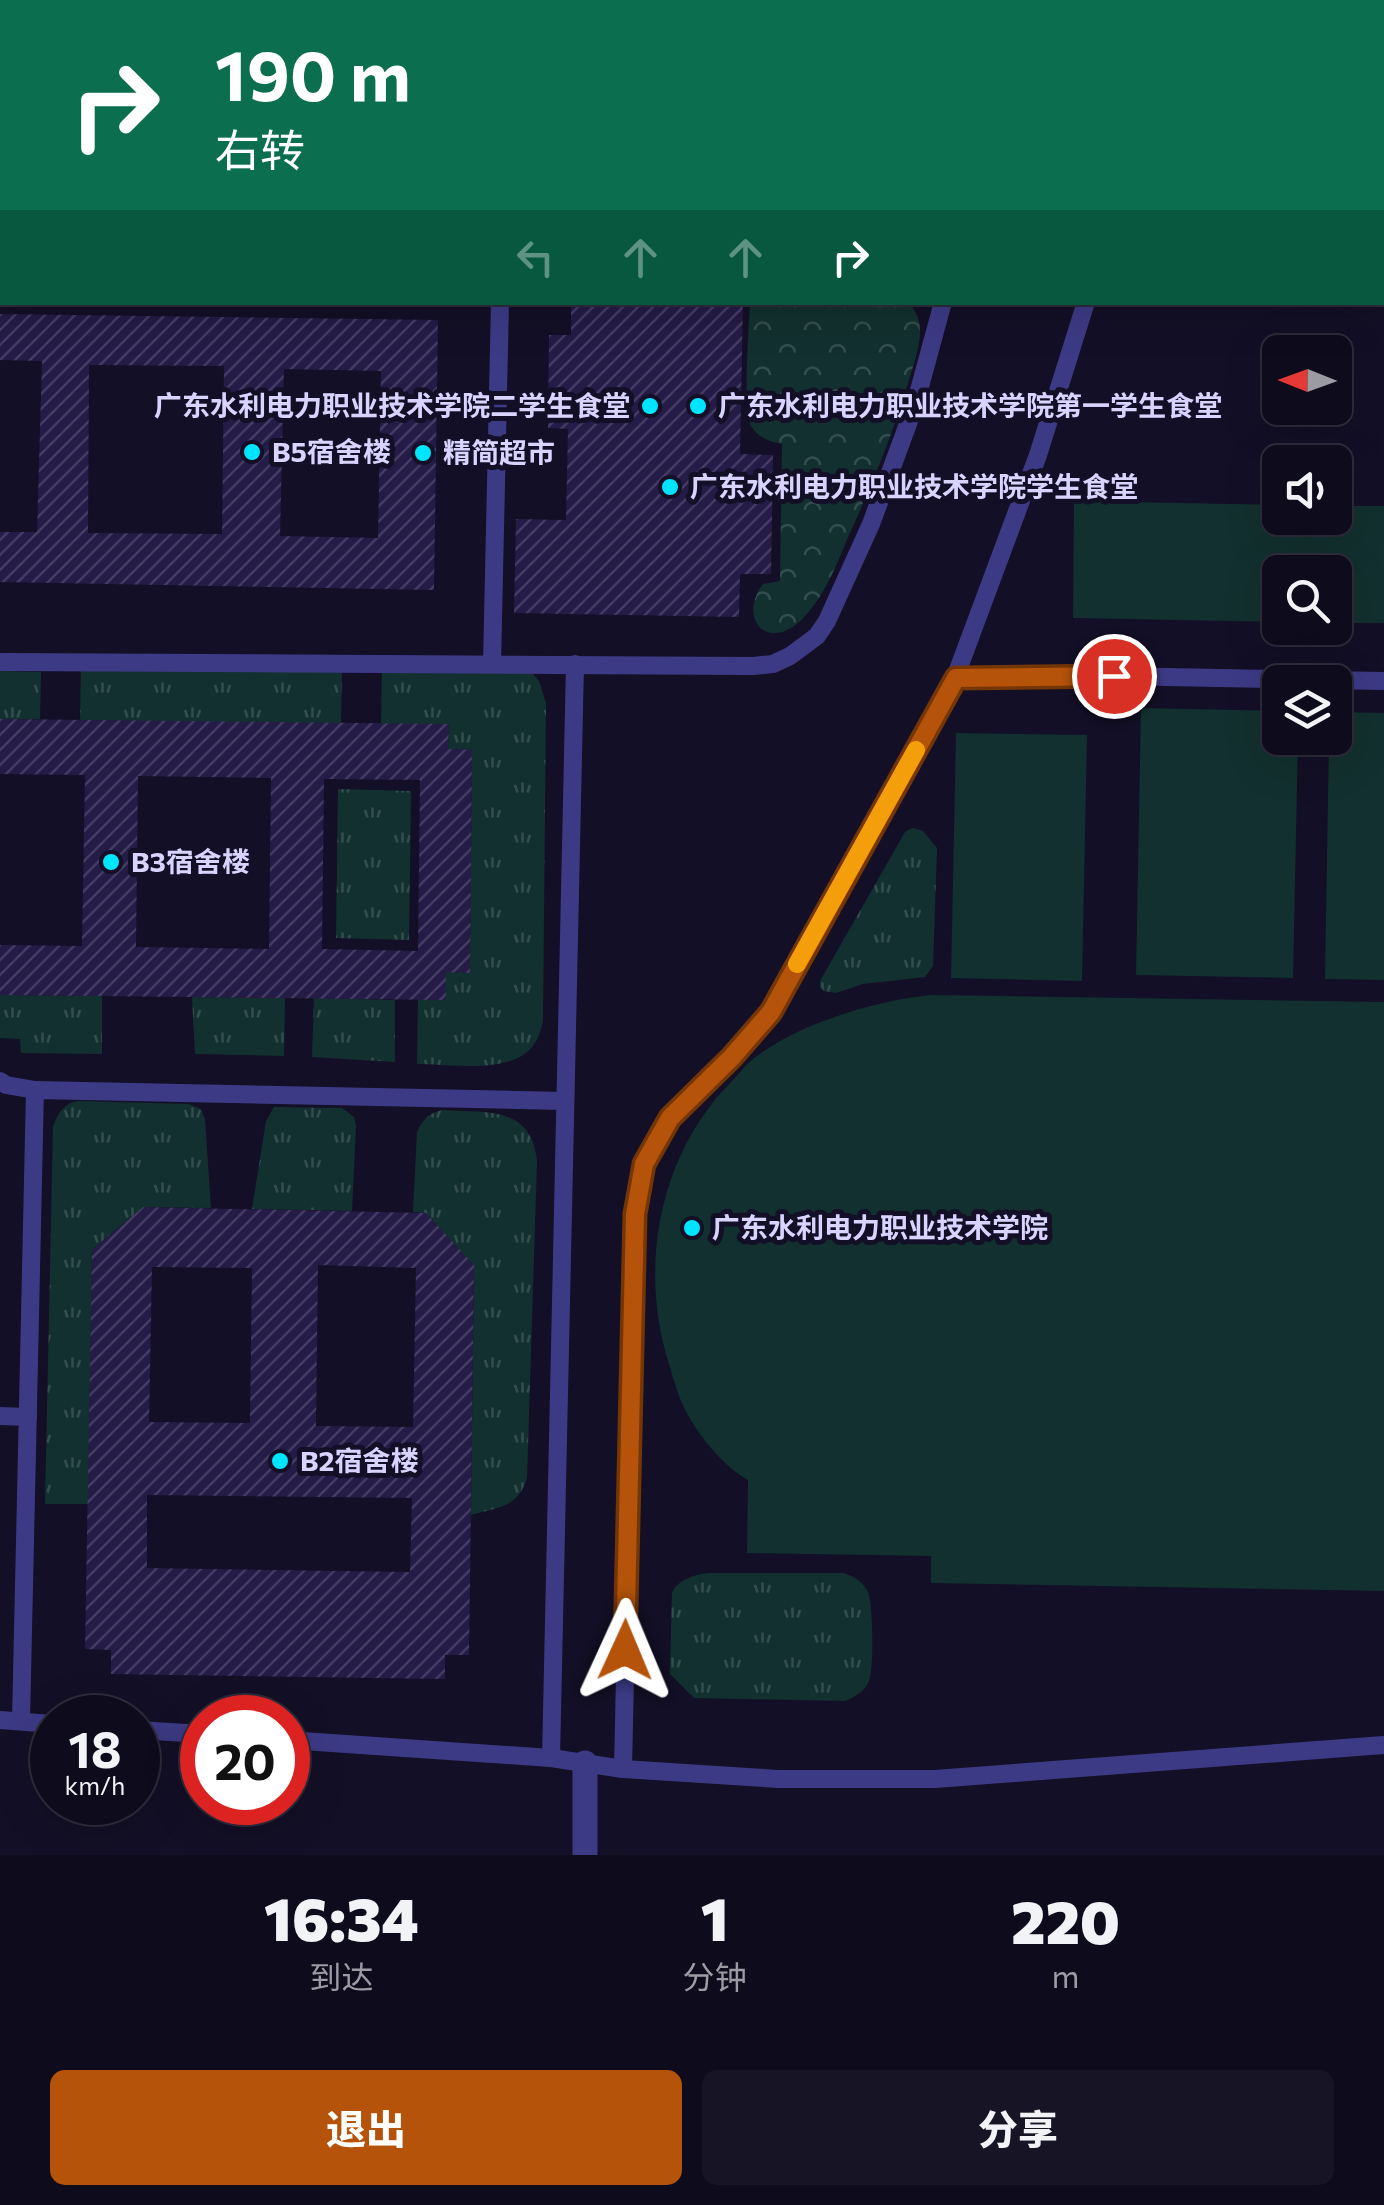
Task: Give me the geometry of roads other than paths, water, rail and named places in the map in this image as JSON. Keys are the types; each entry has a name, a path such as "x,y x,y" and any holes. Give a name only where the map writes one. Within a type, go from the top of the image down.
{"street":[{"path":"584,1855 585,1764"}],"lane":[{"path":"492,664 500,305"},
{"path":"0,662 773,664 817,636 828,621 871,524 915,405 942,305"},
{"path":"623,1768 635,1214 644,1164 670,1118 771,1012 956,678 1038,455 1085,305"},
{"path":"551,1758 575,664"},
{"path":"956,678 1114,676 1384,681"},
{"path":"0,1081 35,1090 565,1101"},
{"path":"21,1722 35,1090"},
{"path":"0,1416 28,1417"},
{"path":"0,1720 30,1723"},
{"path":"310,1742 778,1779 935,1778 1384,1746"}],"place":[{"name":"广东水利电力职业技术学院二学生食堂","path":"650,406"},
{"name":"广东水利电力职业技术学院第一学生食堂","path":"698,406"},
{"name":"B5宿舍楼","path":"252,452"},
{"name":"精简超市","path":"423,453"},
{"name":"广东水利电力职业技术学院学生食堂","path":"670,487"},
{"name":"B3宿舍楼","path":"111,862"},
{"name":"广东水利电力职业技术学院","path":"692,1228"},
{"name":"B2宿舍楼","path":"280,1461"}]}
